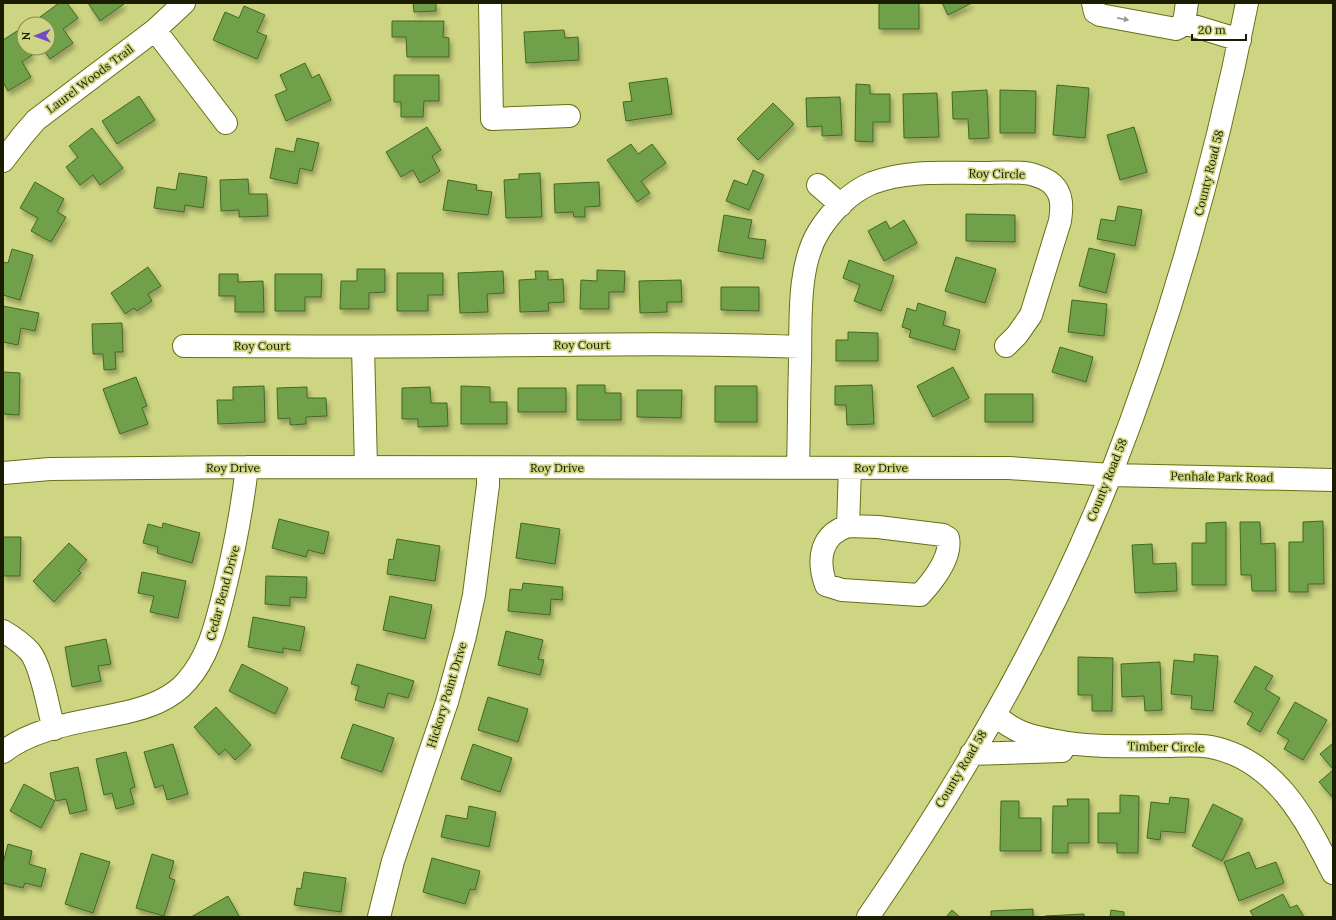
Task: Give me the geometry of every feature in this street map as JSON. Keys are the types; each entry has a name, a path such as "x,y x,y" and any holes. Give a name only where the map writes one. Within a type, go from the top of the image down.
{"street":[{"name":"Laurel Woods Trail","path":"3,161 36,120 155,30 184,3"},
{"path":"490,3 492,119 569,116"},
{"path":"1093,3 1095,12 1100,15 1176,30 1180,28 1185,13 1240,40"},
{"name":"County Road 58","path":"868,917 893,880 995,714 1066,576 1111,475 1166,322 1186,256 1212,165 1247,3"},
{"path":"155,30 226,123"},
{"name":"Roy Circle","path":"798,468 800,347 804,275 811,247 818,232 841,205 850,197 870,184 890,177 915,174 1019,173 1039,176 1052,184 1060,196 1062,209 1060,221 1031,315 1018,335 1006,346"},
{"path":"818,185 841,205"},
{"name":"Roy Court","path":"184,346 363,347 757,345 800,347"},
{"path":"363,347 366,467"},
{"name":"Roy Drive","path":"3,473 50,469 247,467 1009,468 1111,475"},
{"name":"Cedar Bend Drive","path":"3,752 32,736 54,729 139,709 175,693 187,681 207,651 215,629 237,542 247,467"},
{"name":"Hickory Point Drive","path":"379,917 393,861 447,702 465,636 474,595 488,485 488,468"},
{"path":"848,526 850,468"},
{"name":"Penhale Park Road","path":"1111,475 1333,480"},
{"path":"848,526 878,527 938,534 948,538 949,545 944,559 933,578 920,594 842,590 826,585 821,571 822,554 828,537 838,529 848,526"},
{"path":"3,631 20,642 30,653 37,666 54,729"},
{"name":"Timber Circle","path":"995,714 1004,723 1018,732 1082,746 1211,747 1236,756 1254,766 1282,788 1299,810 1333,873"},
{"name":"Timber Circle","path":"971,754 1057,752 1082,746"}],"building":[{"path":"59,3 67,3 78,18 63,29 73,43 56,55 56,16 41,16"},
{"path":"88,3 123,3 124,4 100,21"},
{"path":"413,3 436,3 436,11 414,12"},
{"path":"879,3 919,3 919,29 879,29"},
{"path":"942,3 972,3 948,15"},
{"path":"244,6 265,15 257,32 267,36 257,59 213,40 225,12 239,18"},
{"path":"392,21 444,21 443,37 449,38 449,57 407,57 406,37 392,37"},
{"path":"564,30 565,38 578,37 579,60 526,63 524,32"},
{"path":"16,32 16,56 31,56 22,62 31,77 8,91 3,82 3,40"},
{"path":"305,63 312,78 319,74 331,100 286,121 275,95 287,90 280,75"},
{"path":"394,75 439,75 439,101 424,101 423,117 401,117 401,102 394,102"},
{"path":"667,78 672,114 626,121 623,102 632,101 629,83"},
{"path":"856,84 870,85 870,94 890,94 890,122 873,122 873,142 855,141"},
{"path":"1057,85 1089,88 1085,138 1053,135"},
{"path":"987,90 989,138 969,139 968,119 953,119 952,92"},
{"path":"1000,90 1036,91 1035,133 1000,133"},
{"path":"937,93 939,137 904,138 903,94"},
{"path":"139,96 155,120 117,144 102,121"},
{"path":"840,97 842,135 822,136 822,126 807,127 806,98"},
{"path":"773,103 794,124 758,160 737,139"},
{"path":"427,127 441,150 432,156 440,171 420,183 413,170 401,177 386,152"},
{"path":"1134,127 1147,172 1120,180 1107,135"},
{"path":"92,128 123,168 100,185 93,175 80,185 66,167 78,157 69,146"},
{"path":"297,138 319,143 312,171 300,168 297,184 270,178 276,148 294,152"},
{"path":"631,144 638,154 652,144 666,163 641,181 650,193 637,202 607,160"},
{"path":"753,170 764,175 749,210 726,201 734,180 747,185"},
{"path":"179,173 207,177 203,208 185,205 184,212 154,208 157,187 176,190"},
{"path":"540,173 542,217 506,218 504,180 519,179 519,174"},
{"path":"248,179 249,194 267,194 268,216 239,217 239,210 221,211 220,180"},
{"path":"448,180 477,185 476,190 492,192 488,215 443,210"},
{"path":"35,182 64,199 57,212 66,217 51,242 31,231 38,218 20,208"},
{"path":"599,182 600,206 585,207 585,217 574,217 573,212 555,213 554,184"},
{"path":"1118,206 1142,210 1135,246 1097,239 1101,219 1115,221"},
{"path":"966,214 1015,215 1015,242 966,241"},
{"path":"724,215 752,220 748,238 766,240 763,259 718,251"},
{"path":"904,220 917,243 884,261 868,231 886,221 890,229"},
{"path":"1089,248 1115,254 1106,293 1079,286"},
{"path":"12,249 33,255 20,300 3,295 3,262 8,263"},
{"path":"956,257 996,269 985,303 945,291"},
{"path":"849,260 894,276 881,311 854,301 860,285 843,278"},
{"path":"148,267 161,286 148,294 152,301 137,311 134,308 125,314 111,293"},
{"path":"357,269 385,269 385,292 369,293 369,309 340,309 341,281 357,281"},
{"path":"597,270 625,271 624,292 609,292 609,309 580,309 581,280 597,281"},
{"path":"503,271 504,293 487,294 488,312 460,313 458,273"},
{"path":"535,271 548,271 548,280 563,279 564,302 548,303 549,311 520,312 519,280 536,279"},
{"path":"397,273 443,273 443,295 428,295 428,311 397,311"},
{"path":"219,274 238,274 238,282 263,281 264,312 235,312 235,296 219,296"},
{"path":"275,274 322,274 321,297 305,297 305,311 275,311"},
{"path":"681,280 682,302 667,302 667,312 640,313 639,281"},
{"path":"721,287 759,287 759,311 721,310"},
{"path":"1072,300 1107,304 1104,336 1068,332"},
{"path":"918,303 946,312 943,325 960,330 955,350 909,337 911,330 902,327 907,308 916,311"},
{"path":"3,306 39,313 35,331 21,328 18,345 3,342"},
{"path":"122,323 123,352 115,352 116,369 104,370 103,354 93,354 92,324"},
{"path":"848,332 878,333 878,361 836,361 836,340 848,340"},
{"path":"1060,347 1093,357 1086,382 1052,372"},
{"path":"953,367 969,398 933,417 917,386"},
{"path":"3,372 20,373 19,415 3,414"},
{"path":"136,377 147,406 142,408 148,424 120,434 103,389"},
{"path":"577,385 605,385 605,393 621,393 621,420 577,420"},
{"path":"872,385 874,424 847,425 846,405 835,405 835,386"},
{"path":"264,386 265,422 218,424 217,400 233,400 233,387"},
{"path":"461,386 490,387 490,402 507,402 507,424 461,424"},
{"path":"715,386 757,386 757,422 715,422"},
{"path":"307,387 307,398 326,398 327,416 306,417 306,424 290,425 290,418 278,419 277,388"},
{"path":"430,387 431,403 447,403 448,426 418,427 418,419 402,419 402,388"},
{"path":"518,388 566,388 566,412 518,412"},
{"path":"637,390 682,390 681,418 637,417"},
{"path":"985,394 1033,394 1033,422 985,422"},
{"path":"279,519 329,532 324,554 308,550 306,557 272,548"},
{"path":"1323,521 1324,584 1308,584 1308,592 1289,592 1289,542 1303,542 1303,522"},
{"path":"1226,522 1226,585 1192,585 1192,543 1206,543 1206,523"},
{"path":"1240,522 1260,522 1261,544 1275,543 1276,591 1252,591 1251,575 1241,575"},
{"path":"163,523 200,533 192,563 157,553 158,547 143,543 148,524 162,528"},
{"path":"521,523 560,529 555,564 516,558"},
{"path":"3,537 21,537 20,576 3,576"},
{"path":"397,539 440,546 435,581 387,574 389,559 393,560"},
{"path":"69,543 87,560 78,570 81,573 54,602 33,581"},
{"path":"1152,544 1153,564 1176,563 1177,591 1135,593 1132,545"},
{"path":"142,572 186,581 178,618 150,612 154,596 138,593"},
{"path":"266,576 307,577 306,598 290,597 290,606 265,604"},
{"path":"523,583 563,587 562,600 551,599 550,615 508,611 510,589 522,590"},
{"path":"390,596 432,605 425,639 383,630"},
{"path":"253,617 305,627 300,651 283,648 283,653 248,647"},
{"path":"506,631 543,640 538,659 544,660 540,675 498,665"},
{"path":"106,639 111,664 98,666 101,681 72,687 65,647"},
{"path":"1194,654 1218,656 1213,711 1191,709 1192,696 1171,694 1174,660 1194,662"},
{"path":"1078,657 1113,658 1112,711 1092,711 1092,695 1078,695"},
{"path":"1160,662 1162,710 1145,711 1144,696 1122,697 1121,664"},
{"path":"242,664 288,688 275,714 229,691"},
{"path":"357,664 414,681 408,698 388,693 384,708 355,700 359,686 351,684"},
{"path":"1255,666 1273,676 1265,689 1280,698 1260,732 1247,724 1253,713 1234,702"},
{"path":"488,697 528,709 518,742 478,730"},
{"path":"1295,702 1327,720 1303,760 1284,749 1289,740 1277,733"},
{"path":"216,707 251,745 235,760 225,749 219,755 194,727"},
{"path":"353,724 394,738 382,772 341,758"},
{"path":"1333,743 1333,769 1320,754"},
{"path":"173,744 188,794 167,800 163,785 155,788 144,752"},
{"path":"473,744 512,758 500,792 461,779"},
{"path":"126,752 135,787 130,789 134,804 116,809 112,793 104,795 96,759"},
{"path":"78,767 87,810 70,814 66,799 56,801 50,773"},
{"path":"1333,770 1333,798 1319,782"},
{"path":"24,784 55,801 41,828 10,811"},
{"path":"1120,795 1139,796 1138,853 1117,853 1117,843 1098,843 1098,813 1120,813"},
{"path":"1170,797 1189,799 1185,833 1161,831 1160,840 1147,838 1151,802 1169,804"},
{"path":"1067,799 1089,799 1089,843 1068,843 1068,853 1052,853 1053,806 1068,806"},
{"path":"1001,801 1019,801 1019,818 1041,818 1041,851 1000,851"},
{"path":"1213,804 1243,819 1222,861 1192,846"},
{"path":"469,806 496,812 489,847 441,837 446,815 467,819"},
{"path":"8,844 32,851 29,864 46,869 41,887 25,883 23,888 3,883 3,863"},
{"path":"1249,852 1256,869 1276,862 1284,883 1239,901 1224,862"},
{"path":"81,853 110,862 93,913 65,904"},
{"path":"152,854 174,861 169,878 175,880 164,916 136,908"},
{"path":"432,858 480,871 475,890 470,889 465,904 423,892"},
{"path":"304,872 346,878 341,912 294,905 297,888 301,889"},
{"path":"1283,894 1290,908 1297,905 1304,917 1254,917 1250,911"},
{"path":"228,896 239,916 191,917"},
{"path":"1033,909 1033,917 991,917 991,911"},
{"path":"952,910 960,917 946,917"},
{"path":"1111,910 1124,912 1124,917 1110,917"},
{"path":"1084,914 1084,917 1045,917 1045,916"}]}
